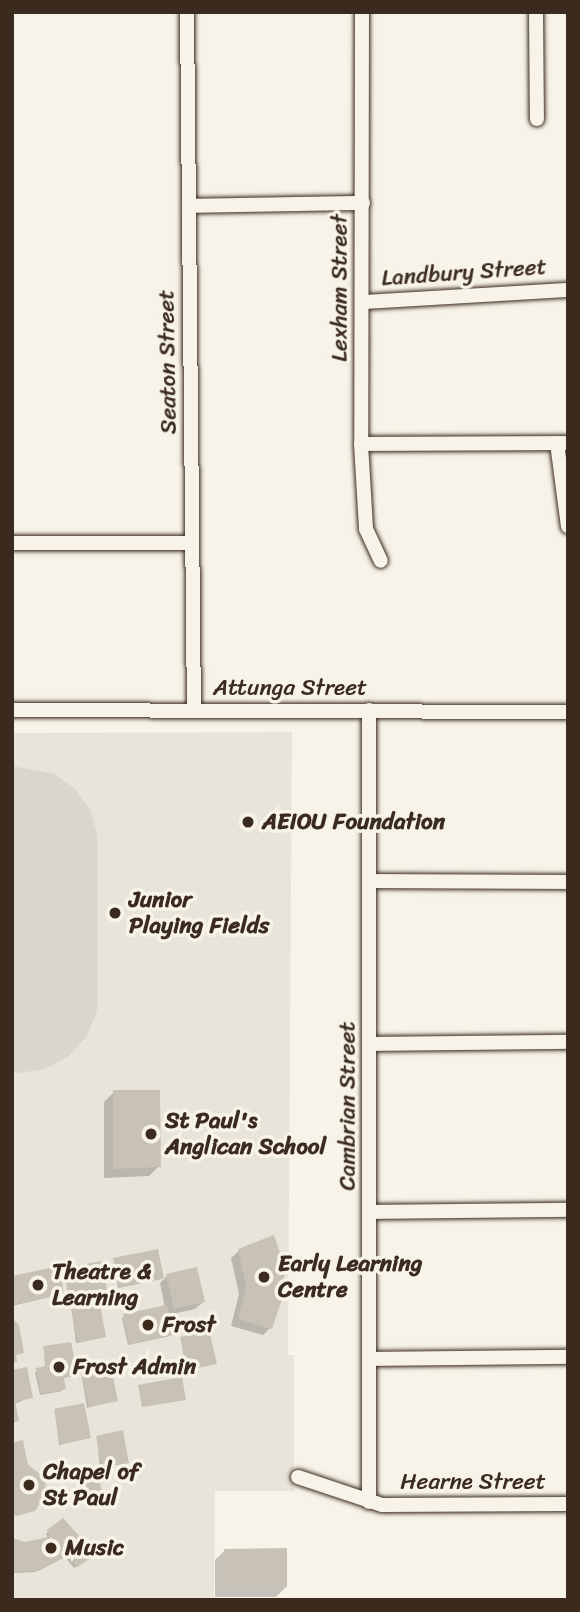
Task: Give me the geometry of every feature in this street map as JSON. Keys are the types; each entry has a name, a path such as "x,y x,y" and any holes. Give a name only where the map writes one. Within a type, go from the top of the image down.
{"street":[{"name":"Seaton Street","path":"187,12 194,710"},
{"name":"Lexham Street","path":"362,12 361,444 366,529 380,561"},
{"path":"536,12 537,118"},
{"path":"189,206 363,203"},
{"name":"Landbury Street","path":"363,302 568,290"},
{"path":"361,444 562,443 568,526"},
{"path":"12,543 192,543"},
{"name":"Attunga Street","path":"12,710 568,712"},
{"name":"Cambrian Street","path":"369,710 372,1044 369,1502"},
{"path":"370,881 568,882"},
{"path":"372,1044 568,1042"},
{"path":"371,1212 568,1210"},
{"path":"371,1359 568,1357"},
{"name":"Hearne Street","path":"298,1477 369,1502 414,1508 568,1504"}],"shaded area":[{"name":"St Paul's Anglican School","path":"292,732 288,1355 294,1355 294,1491 215,1491 214,1600 12,1600 12,733"},
{"path":"12,766 55,774 75,789 90,809 97,833 97,1011 87,1036 69,1056 45,1069 19,1073 12,1072"}],"building":[{"path":"113,1090 160,1090 161,1167 113,1169"},
{"name":"Early Learning Centre","path":"274,1235 285,1269 282,1299 272,1329 238,1319 246,1286 238,1249"},
{"name":"Frost","path":"158,1249 164,1278 119,1287 113,1258"},
{"path":"102,1261 107,1290 69,1297 64,1268"},
{"name":"Theatre & Learning","path":"59,1266 64,1294 12,1305 12,1276"},
{"name":"Frost","path":"197,1267 205,1302 174,1309 166,1274"},
{"name":"Frost","path":"100,1304 106,1337 78,1343 71,1309"},
{"name":"Frost","path":"167,1305 173,1335 129,1344 123,1314"},
{"path":"12,1318 19,1325 24,1353 16,1355 17,1362 12,1362"},
{"name":"Frost","path":"209,1330 217,1364 187,1370 180,1337"},
{"name":"Frost Admin","path":"71,1342 78,1375 64,1378 66,1389 41,1394 36,1368 46,1366 43,1346"},
{"name":"Frost","path":"110,1363 118,1401 89,1407 81,1370"},
{"path":"27,1367 33,1398 15,1401 19,1421 12,1422 12,1370"},
{"name":"Frost","path":"182,1377 186,1400 142,1407 138,1385"},
{"path":"84,1403 91,1438 60,1444 54,1409"},
{"path":"123,1430 129,1463 102,1468 96,1436"},
{"name":"Chapel of St Paul","path":"23,1440 28,1465 44,1477 47,1493 35,1511 16,1516 12,1513 12,1443"},
{"path":"97,1467 102,1493 81,1498 76,1471"},
{"name":"Music","path":"63,1518 96,1555 77,1567 67,1556 39,1571 12,1572 12,1538 25,1542 49,1537 47,1530"},
{"path":"287,1548 287,1587 224,1588 224,1549"}],"place":[{"name":"AEIOU Foundation","path":"248,822"},
{"name":"Junior Playing Fields","path":"115,913"},
{"name":"St Paul's Anglican School","path":"151,1134"},
{"name":"Early Learning Centre","path":"264,1277"},
{"name":"Theatre & Learning","path":"38,1285"},
{"name":"Frost","path":"148,1325"},
{"name":"Frost Admin","path":"59,1367"},
{"name":"Chapel of St Paul","path":"29,1485"},
{"name":"Music","path":"51,1548"}]}
